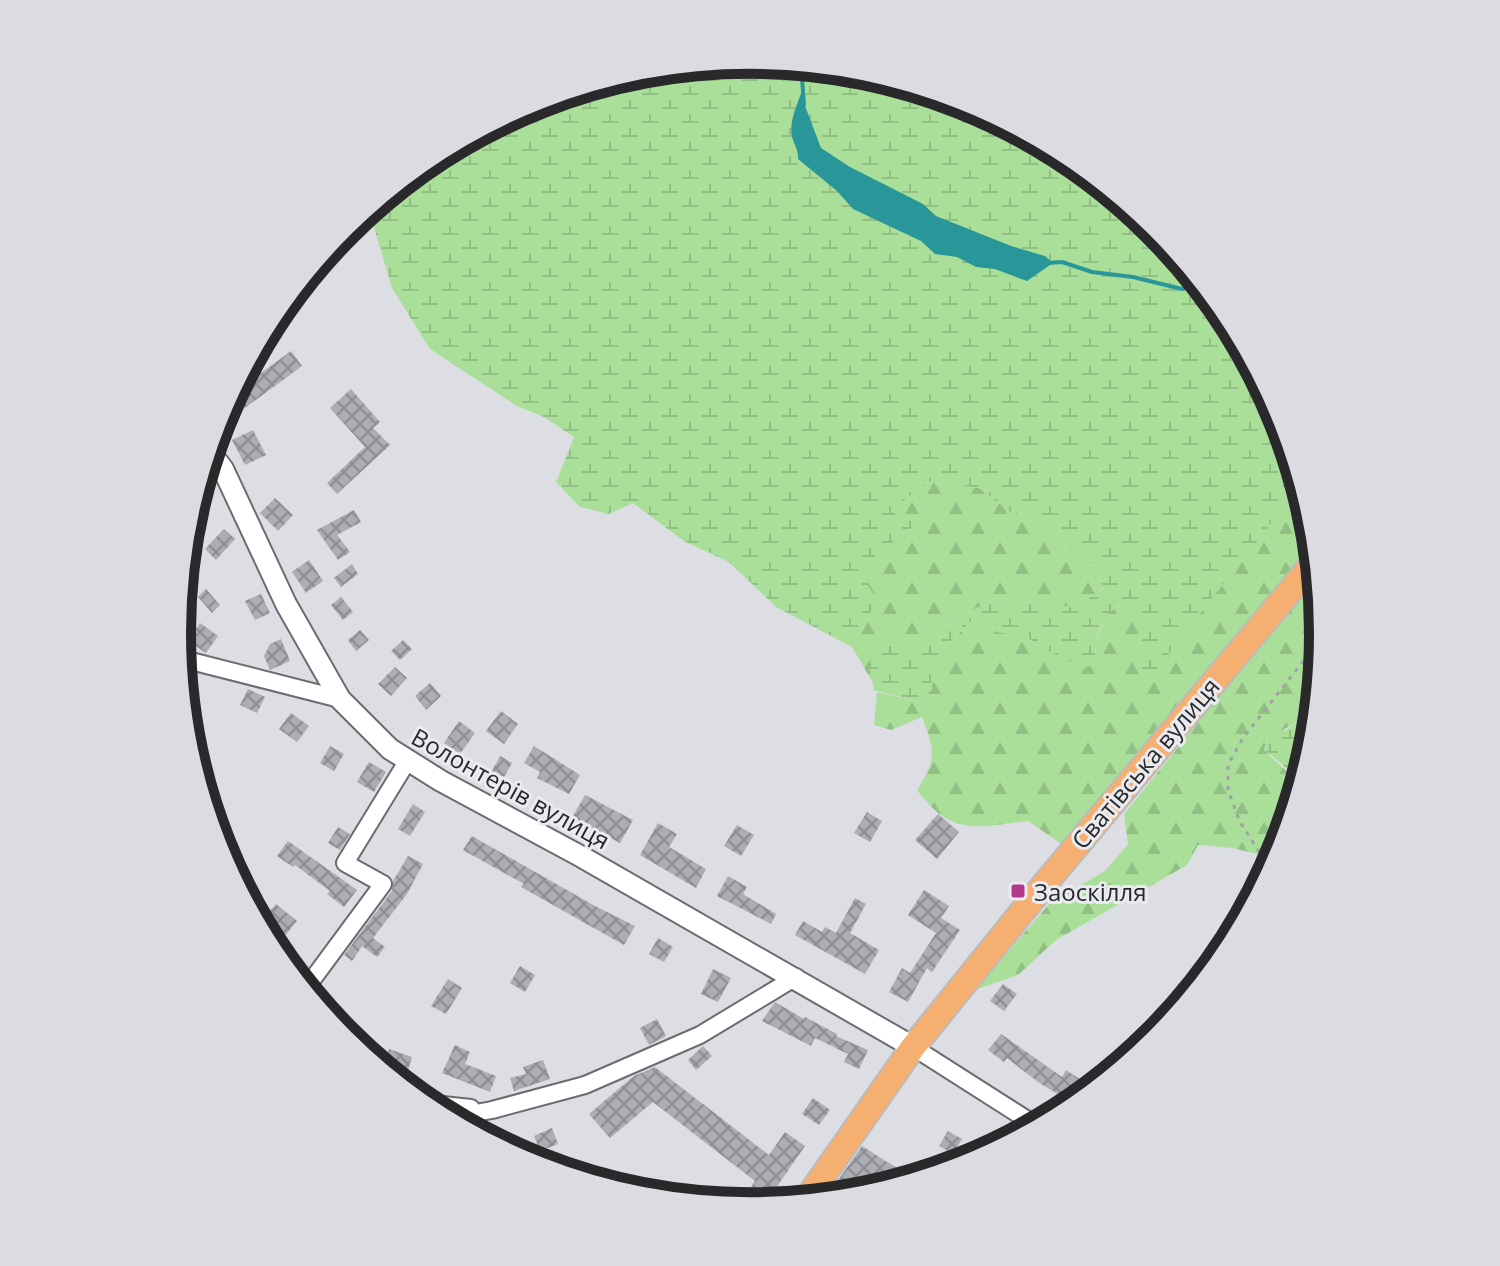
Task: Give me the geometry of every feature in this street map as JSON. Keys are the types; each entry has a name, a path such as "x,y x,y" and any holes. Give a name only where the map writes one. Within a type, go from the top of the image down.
{"main road":[{"name":"Сватівська вулиця","path":"814,1188 913,1047 1305,573"}],"street":[{"name":"Волонтерів вулиця","path":"218,463 286,604 340,699 390,749 728,942 796,977 913,1047"},
{"path":"192,661 340,699"},
{"path":"312,980 383,884 345,863 408,760"},
{"path":"466,1115 585,1085 700,1035 796,977"},
{"path":"913,1047 1026,1119"},
{"path":"452,1106 492,1110"}],"path":[{"path":"1262,856 1240,822 1228,790 1228,765 1243,738 1308,655"}],"green space":[{"path":"750,74 823,79 895,93 964,117 1030,149 1090,190 1145,238 1193,293 1234,354 1266,419 1292,497 1150,678 1138,668 1139,619 1120,604 1112,610 1099,630 1095,664 1084,668 1025,636 997,632 977,615 931,665 932,690 915,701 874,690 869,667 871,645 889,643 910,648 977,608 1003,600 1075,607 1103,589 1097,568 1055,538 1046,521 1012,513 979,488 930,481 893,508 896,518 919,522 858,569 874,595 870,616 852,647 776,607 729,562 684,541 633,503 609,514 580,507 556,482 574,437 544,417 517,406 430,349 392,288 373,224 381,213 410,190 471,149 536,117 605,93 677,79"},
{"path":"930,481 979,488 1012,513 1046,521 1055,538 1097,568 1103,589 1075,607 1003,600 977,608 946,626 872,681 852,647 870,616 857,569 919,522 896,518 858,485"},
{"path":"1291,492 1305,566 1082,834 1060,843 1028,821 979,826 954,822 942,816 917,790 932,755 922,717 891,730 874,725 877,692 915,701 931,665 977,615 997,632 1025,636 1046,650 1095,663 1096,642 1105,615"},
{"path":"1307,588 1308,670 1299,721 1267,739 1264,750 1291,775 1262,855 1233,848 1198,845 1187,865 1056,940 1018,975 975,990 1049,904 1105,871 1128,844 1124,814"},
{"path":"1306,690 1291,774 1264,750 1269,734 1286,730 1299,721"}],"water":[{"path":"803,88 805,106 821,148 850,167 923,204 936,216 1045,256 1053,263 1027,281 995,269 976,267 957,257 935,254 921,241 853,209 837,191 798,159 791,127"}],"building":[{"path":"291,351 302,366 236,414 252,380"},
{"path":"351,389 380,422 373,428 390,445 337,494 327,483 365,447 330,408"},
{"path":"253,430 266,455 245,465 232,440"},
{"path":"275,498 293,515 278,531 260,513"},
{"path":"354,510 361,522 337,535 350,552 338,560 317,530"},
{"path":"224,529 235,539 216,560 205,549"},
{"path":"309,560 323,581 306,593 292,572"},
{"path":"352,564 358,574 341,587 334,578"},
{"path":"206,589 220,605 212,613 198,597"},
{"path":"261,594 270,613 255,620 245,601"},
{"path":"341,597 353,612 343,620 331,605"},
{"path":"200,623 218,636 206,653 191,643 191,636"},
{"path":"360,630 369,640 356,651 348,640"},
{"path":"281,639 290,661 270,670 264,656 270,644"},
{"path":"403,640 412,649 400,660 391,651"},
{"path":"395,667 407,678 391,696 378,684"},
{"path":"430,683 441,696 426,710 415,696"},
{"path":"248,689 265,697 257,713 240,705"},
{"path":"501,711 518,724 504,744 486,731"},
{"path":"291,713 309,726 297,742 279,729"},
{"path":"459,721 475,733 460,754 444,743"},
{"path":"330,746 344,754 334,771 320,763"},
{"path":"534,746 580,775 569,794 537,778 540,772 524,763"},
{"path":"500,756 512,763 504,777 492,771"},
{"path":"369,762 386,772 374,792 357,782"},
{"path":"585,795 633,820 620,843 572,818"},
{"path":"413,804 425,812 410,836 398,829"},
{"path":"867,812 882,821 870,842 854,833"},
{"path":"938,814 959,832 937,859 915,840"},
{"path":"658,823 677,834 669,847 706,869 696,888 640,855"},
{"path":"737,825 754,835 741,856 724,846"},
{"path":"338,827 350,834 340,850 328,843"},
{"path":"472,836 635,926 624,945 463,850"},
{"path":"288,841 357,890 344,907 327,894 330,891 295,865 293,867 277,856"},
{"path":"408,856 423,864 407,894 373,938 385,947 377,957 362,946 352,961 344,955 392,891 393,881"},
{"path":"728,876 747,887 743,894 776,914 771,924 717,896"},
{"path":"924,890 949,906 941,918 960,930 932,972 927,968 908,1002 889,992 902,968 910,973 936,933 908,915"},
{"path":"855,898 866,904 850,933 879,950 865,974 795,935 803,921 822,932 825,927 836,933"},
{"path":"276,904 297,921 284,937 267,914"},
{"path":"658,938 673,947 664,962 649,954"},
{"path":"520,966 535,975 525,992 510,983"},
{"path":"713,969 731,978 718,1002 701,994"},
{"path":"448,979 462,988 446,1014 431,1006"},
{"path":"1003,984 1017,994 1004,1011 990,1001"},
{"path":"775,1002 868,1050 859,1069 844,1062 848,1054 815,1038 811,1046 762,1021"},
{"path":"657,1019 666,1036 649,1045 640,1028"},
{"path":"1001,1034 1062,1077 1066,1070 1083,1081 1062,1097 1007,1058 1004,1062 988,1050"},
{"path":"455,1045 470,1052 465,1064 496,1076 490,1092 442,1073"},
{"path":"703,1046 712,1056 696,1070 688,1060"},
{"path":"389,1049 412,1057 407,1074 386,1057"},
{"path":"543,1060 550,1079 514,1091 510,1078 526,1074 523,1067"},
{"path":"655,1067 769,1155 785,1132 805,1146 774,1191 748,1192 755,1181 653,1102 610,1138 589,1114 634,1076"},
{"path":"813,1098 830,1110 819,1125 802,1114"},
{"path":"552,1128 558,1144 541,1151 534,1136"},
{"path":"948,1131 962,1139 952,1154 939,1146"},
{"path":"862,1146 900,1170 895,1173 834,1185"}],"waterway":[{"path":"802,77 804,105"},
{"path":"1047,263 1062,262 1092,272 1133,277 1182,289 1188,287"}],"place":[{"name":"Заоскілля","path":"1018,891"}]}
